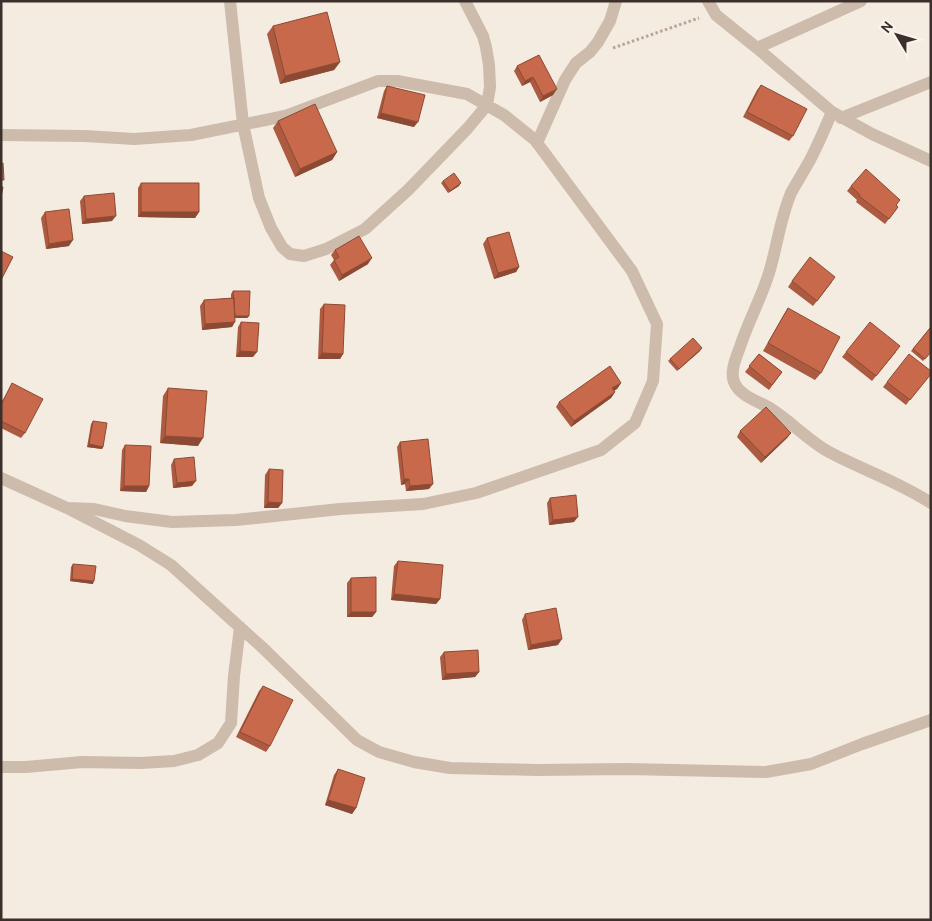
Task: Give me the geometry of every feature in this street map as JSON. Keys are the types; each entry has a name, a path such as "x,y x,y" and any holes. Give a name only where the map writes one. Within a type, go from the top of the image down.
{"street":[{"path":"230,1 243,124 260,198 271,228 282,247 290,254 304,256 326,249 365,229 408,190 467,129 487,105 490,72 486,47 483,36 465,1"},
{"path":"538,143 565,80 576,63 590,52 610,21 616,1"},
{"path":"708,1 716,15 837,115 931,161"},
{"path":"757,48 861,1"},
{"path":"1,135 85,136 134,139 190,135 285,116 378,81 397,82 467,94 504,115 538,143 632,271 657,324 653,381 635,423 601,450 476,493 423,504 236,520 172,522 125,516 94,509 67,508"},
{"path":"931,82 837,115 792,192 783,214 769,274 745,331 732,376 739,390 784,418 809,439 829,452 900,484 931,503"},
{"path":"1,478 67,508 139,545 171,565 240,627 357,740 379,752 414,762 450,768 766,772 811,764 931,720"},
{"path":"1,767 26,767 82,762 142,763 174,761 198,755 218,743 231,723 240,627"}],"path":[{"path":"590,52 622,45 669,28 716,15"}],"building":[{"path":"327,12 340,62 285,76 273,26"},
{"path":"539,55 557,89 543,96 533,77 525,81 517,66"},
{"path":"761,85 807,109 793,136 747,112"},
{"path":"387,86 425,95 418,122 381,113"},
{"path":"315,104 337,152 300,169 278,121"},
{"path":"1,163 3,163 4,180 1,180"},
{"path":"866,169 900,200 896,205 898,207 889,219 859,196 851,186"},
{"path":"454,173 461,183 450,191 443,181"},
{"path":"141,183 199,183 199,212 141,212"},
{"path":"114,193 116,216 86,219 84,196"},
{"path":"69,209 73,240 49,244 45,212"},
{"path":"509,232 519,267 498,273 487,238"},
{"path":"359,236 372,258 342,275 334,260 339,257 335,250"},
{"path":"1,251 13,257 1,280"},
{"path":"810,257 835,277 817,301 792,281"},
{"path":"233,291 250,291 249,316 235,316"},
{"path":"234,298 235,322 205,324 204,300"},
{"path":"324,304 345,305 343,354 322,353"},
{"path":"788,308 840,337 821,373 768,343"},
{"path":"241,322 259,323 257,352 240,351"},
{"path":"870,322 900,346 876,376 846,352"},
{"path":"930,328 931,352 925,359 913,349"},
{"path":"693,338 702,348 679,369 670,359"},
{"path":"759,354 782,372 772,385 749,366"},
{"path":"909,354 931,371 931,374 910,400 887,382"},
{"path":"610,366 621,383 612,388 615,392 574,421 559,402"},
{"path":"12,383 43,399 25,433 1,421 1,405"},
{"path":"168,388 207,391 203,438 165,436"},
{"path":"766,407 791,433 765,457 740,431"},
{"path":"93,421 107,423 103,447 89,444"},
{"path":"428,439 433,484 410,486 409,479 404,479 400,442"},
{"path":"125,445 151,446 149,486 124,486"},
{"path":"194,457 196,481 177,483 174,459"},
{"path":"269,469 283,470 282,503 268,502"},
{"path":"576,495 578,517 553,520 550,498"},
{"path":"398,561 443,565 440,599 394,594"},
{"path":"73,564 96,566 94,581 72,579"},
{"path":"376,577 376,612 351,612 351,578"},
{"path":"556,608 562,639 531,645 525,614"},
{"path":"478,650 479,672 446,674 444,652"},
{"path":"263,686 293,700 270,746 240,732"},
{"path":"338,769 365,778 356,808 328,800"}]}
